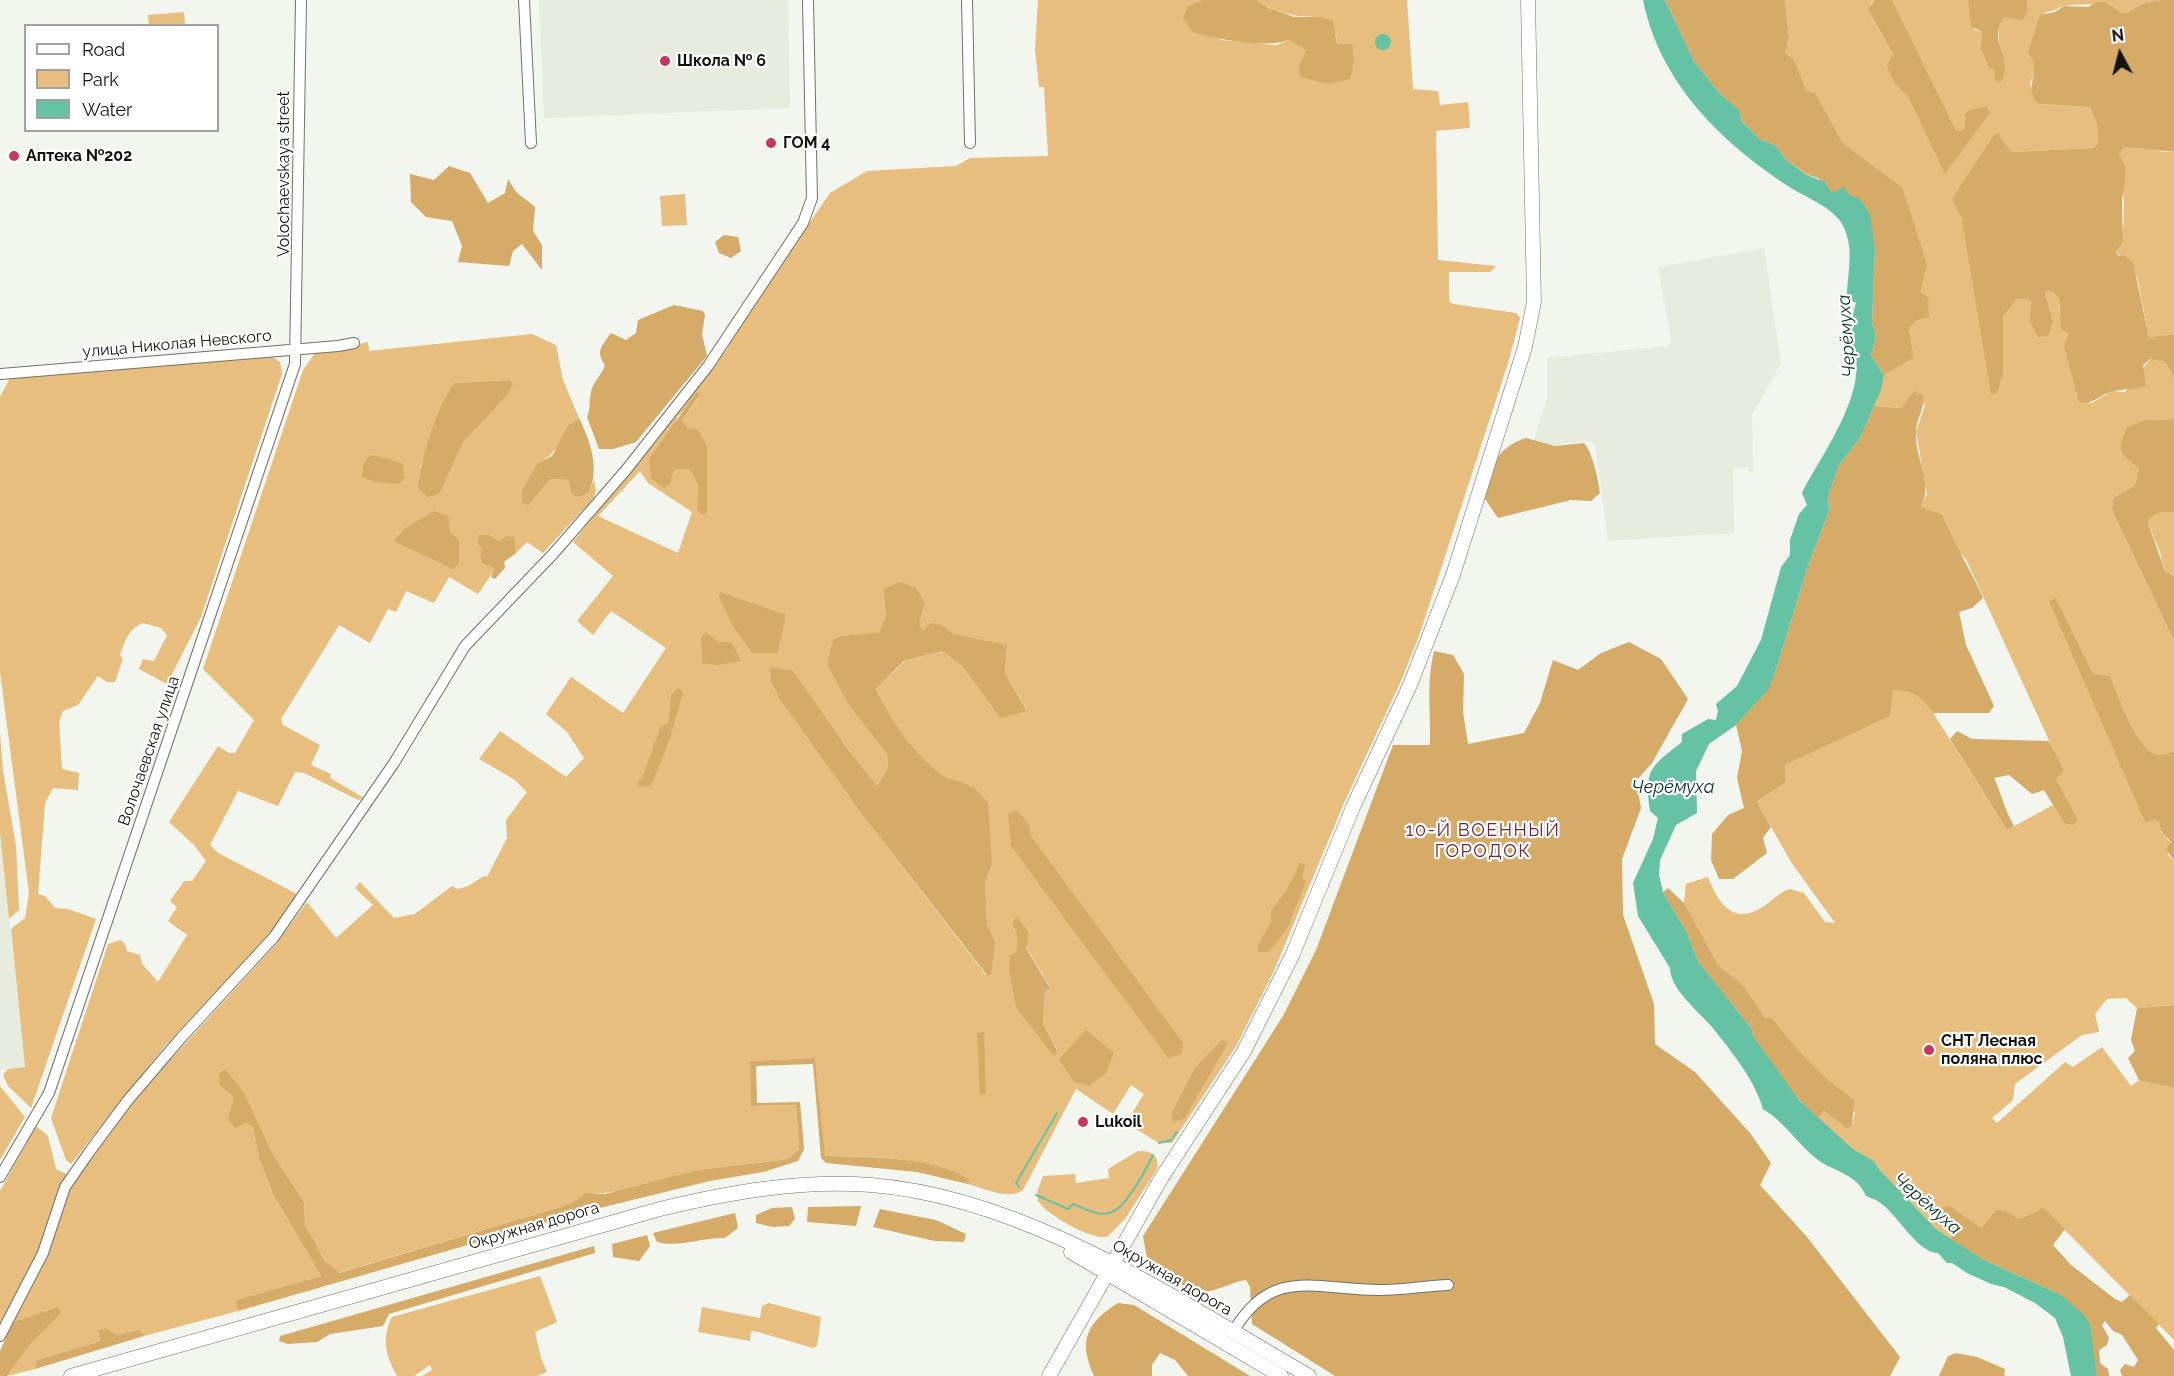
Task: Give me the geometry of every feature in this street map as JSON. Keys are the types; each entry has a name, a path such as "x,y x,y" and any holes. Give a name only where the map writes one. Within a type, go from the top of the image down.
{"main road":[{"path":"1049,1376 1161,1177 1243,1053 1272,998 1357,798 1410,685 1453,575 1525,347 1534,302 1528,0"},
{"name":"Окружная дорога","path":"71,1376 601,1225 741,1191 807,1185 888,1187 931,1194 1013,1221 1233,1332 1309,1376"},
{"name":"Окружная дорога","path":"1110,1268 1281,1376"}],"street":[{"name":"Volochaevskaya street","path":"297,349 300,0"},
{"path":"524,0 531,143"},
{"path":"0,1336 43,1253 65,1187 90,1150 128,1100 181,1038 274,937 394,764 465,646 554,553 651,439 716,354 803,223 810,207 808,0"},
{"path":"967,0 970,143"},
{"name":"улица Николая Невского","path":"1,377 354,343"},
{"name":"Волочаевская улица","path":"0,1177 50,1090 290,378 297,349"},
{"path":"0,362 1,377"},
{"path":"1233,1332 1243,1315 1269,1293 1295,1285 1378,1290 1448,1285"}],"shaded area":[{"name":"Школа № 6","path":"539,0 788,0 790,108 544,118"},
{"path":"1202,0 1256,0 1269,8 1294,17 1321,17 1333,21 1337,44 1352,44 1354,61 1350,79 1328,84 1300,77 1299,64 1306,50 1289,40 1267,44 1254,43 1192,32 1183,18 1188,6"},
{"path":"1665,0 1785,0 1789,38 1785,53 1794,59 1806,90 1816,94 1843,143 1902,187 1927,265 1920,292 1928,298 1929,317 1917,320 1909,329 1914,358 1884,375 1871,355 1876,336 1872,322 1875,249 1849,195 1831,192 1818,178 1808,175 1786,160 1775,145 1761,140 1742,122 1739,111 1720,94 1694,61"},
{"path":"1874,0 1892,0 1956,130 1960,131 1965,128 1965,115 1969,110 1987,106 1990,113 1945,174 1907,95 1897,86 1887,65 1893,54 1868,10"},
{"path":"1968,0 2026,0 2028,10 2023,20 2004,17 1999,26 1999,42 2005,65 2001,82 1995,80 1994,69 1989,67 1981,48 1982,32 1971,26"},
{"path":"2174,0 2174,151 2124,148 2119,154 2126,169 2122,202 2123,242 2116,251 2118,256 2124,255 2133,263 2149,337 2174,334 2174,378 2165,362 2150,359 2143,365 2146,386 2109,392 2093,401 2079,402 2064,346 2069,334 2061,329 2059,299 2052,291 2045,292 2053,321 2048,336 2038,337 2030,322 2031,300 2017,299 2003,317 2003,373 1997,393 1991,394 1962,220 1952,199 1994,135 1998,133 2011,152 2093,148 2098,144 2097,125 2090,107 2038,104 2034,98 2032,85 2034,65 2028,53 2040,15 2055,12 2064,6 2088,7 2096,2 2105,2 2122,13 2127,13 2141,4"},
{"path":"449,166 470,173 488,203 505,193 508,179 516,192 535,207 533,231 542,245 542,270 522,244 513,251 509,266 458,262 462,246 452,221 426,217 411,202 410,174 434,180"},
{"path":"724,235 738,237 741,251 731,258 719,253 715,242"},
{"path":"1764,248 1781,363 1752,415 1753,471 1749,472 1748,467 1733,470 1734,533 1608,541 1595,446 1590,441 1534,447 1533,441 1547,399 1547,358 1667,346 1671,340 1658,267"},
{"path":"674,305 703,311 705,315 702,334 707,356 636,442 613,449 599,449 587,417 592,389 605,365 600,356 603,345 611,333 626,340 636,333 638,320"},
{"path":"509,380 513,384 508,394 463,442 439,494 428,497 418,488 423,461 435,420 454,383"},
{"path":"1914,391 1923,395 1923,405 1916,432 1916,442 1925,479 1921,507 1942,514 1983,598 1972,608 1959,612 1966,645 1994,706 1989,713 1933,713 1917,696 1906,691 1893,690 1890,716 1785,765 1786,782 1757,802 1771,827 1763,838 1767,853 1733,879 1719,879 1711,860 1712,834 1728,815 1744,808 1737,778 1742,751 1736,725 1767,690 1774,676 1809,563 1829,511 1828,496 1839,465 1860,438 1874,406 1901,408"},
{"path":"697,392 700,395 682,420 688,428 698,430 707,446 707,513 701,514 697,508 698,485 689,469 674,469 670,484 664,488 651,478 649,459"},
{"path":"579,418 590,445 594,464 589,492 578,497 572,495 568,480 550,479 529,505 522,503 522,490 538,463 552,456 568,426"},
{"path":"2174,419 2174,512 2156,514 2148,523 2165,571 2174,576 2174,641 2112,510 2113,498 2135,485 2139,469 2122,451 2122,442 2127,427 2146,420"},
{"path":"1526,438 1555,446 1584,443 1592,460 1600,493 1591,501 1571,500 1498,518 1485,499 1492,469 1507,447"},
{"path":"374,455 402,463 405,477 399,484 375,482 362,477 363,466 367,458"},
{"path":"434,511 448,516 450,532 459,540 459,563 453,569 394,541 403,530"},
{"path":"479,535 489,535 499,541 507,536 515,537 515,554 504,562 505,568 495,579 491,577 495,568 483,564 480,556 482,549 478,543"},
{"path":"900,582 915,587 925,603 919,623 923,631 931,623 942,625 953,634 1007,645 1005,673 1027,711 1000,718 962,666 942,651 904,661 876,689 896,725 921,756 945,776 973,787 988,803 992,864 985,882 987,923 995,941 991,975 987,975 860,812 780,700 771,680 770,667 793,671 844,744 877,786 888,767 887,754 850,707 827,664 833,640 841,636 879,632 886,616 883,589"},
{"path":"720,592 786,615 778,653 752,653 733,626 719,597"},
{"path":"2056,598 2093,673 2110,676 2132,728 2144,746 2157,754 2174,751 2174,861 2166,849 2171,842 2160,830 2160,823 2154,820 2146,824 2049,601"},
{"path":"706,632 717,641 732,643 741,661 717,665 702,663 701,638"},
{"path":"1629,642 1661,659 1688,699 1652,763 1636,781 1641,808 1622,859 1623,915 1654,1004 1655,1044 1695,1072 1750,1133 1771,1163 1760,1185 1807,1237 1900,1357 1890,1376 1335,1376 1252,1324 1250,1287 1246,1280 1204,1292 1189,1289 1147,1258 1143,1236 1283,1016 1316,950 1393,745 1430,745 1429,687 1434,651 1453,655 1464,674 1463,712 1468,744 1524,733 1540,703 1553,660 1578,670 1601,653"},
{"path":"678,688 683,692 668,745 651,785 639,787 637,783 643,775 660,727 668,723 671,695"},
{"path":"1957,731 1972,739 2049,741 2064,771 2056,779 2078,821 2072,825 2064,823 2044,790 2032,794 2009,775 1994,778 2014,826 2007,830 1950,739"},
{"path":"1017,810 1029,825 1031,836 1183,1043 1181,1054 1168,1058 1011,846 1008,815"},
{"path":"0,833 25,1067 0,1070"},
{"path":"1300,863 1305,865 1302,877 1306,881 1287,929 1269,952 1259,952 1257,948 1271,921 1271,911 1286,891"},
{"path":"1668,888 1684,903 1718,965 1743,985 1765,1018 1771,1017 1810,1062 1854,1100 1852,1126 1847,1129 1824,1111 1818,1118 1789,1090 1753,1036 1752,1029 1698,961 1687,933 1663,892"},
{"path":"1017,917 1029,933 1026,948 1050,988 1045,992 1043,1023 1057,1050 1055,1057 1016,1008 1009,968 1010,955 1016,953 1017,935 1012,923"},
{"path":"2174,1005 2174,1088 2139,1080 2128,1058 2135,1051 2131,1040 2137,1008"},
{"path":"1086,1030 1114,1053 1106,1073 1089,1086 1074,1082 1059,1059"},
{"path":"984,1032 986,1094 980,1095 977,1033"},
{"path":"1222,1040 1228,1043 1185,1118 1174,1122 1171,1115 1195,1068"},
{"path":"815,1058 825,1156 920,1162 956,1172 970,1180 968,1184 917,1172 826,1163 821,1158 813,1064 756,1066 757,1103 800,1102 804,1149 798,1161 763,1172 710,1181 579,1213 238,1311 236,1300 321,1276 274,1196 259,1159 253,1127 245,1123 235,1128 228,1119 234,1097 220,1085 219,1073 226,1070 244,1093 272,1153 304,1202 305,1224 325,1261 339,1273 570,1204 586,1193 605,1194 694,1171 788,1159 799,1149 796,1105 751,1106 750,1061"},
{"path":"861,1206 856,1226 807,1222 808,1207"},
{"path":"1950,1206 1982,1228 1996,1210 2023,1218 2042,1208 2045,1209 2065,1229 2053,1245 2071,1265 2115,1299 2122,1302 2130,1295 2159,1324 2156,1328 2174,1350 2174,1376 2122,1376 2120,1370 2125,1364 2134,1367 2138,1360 2122,1335 2113,1331 2105,1321 2102,1325 2109,1338 2107,1345 2099,1350 2100,1363 2108,1369 2109,1376 2097,1376 2088,1328 2061,1295 1982,1259 1952,1240 1949,1228 1938,1215 1939,1208"},
{"path":"792,1207 795,1219 789,1226 773,1227 756,1223 756,1215 772,1208"},
{"path":"880,1209 936,1220 966,1234 964,1242 935,1241 873,1227"},
{"path":"735,1213 738,1228 725,1238 665,1244 657,1242 653,1233"},
{"path":"647,1235 650,1246 639,1261 613,1257 612,1244"},
{"path":"594,1246 595,1253 389,1314 383,1326 330,1334 317,1342 288,1344 279,1341 280,1336"},
{"path":"1118,1303 1134,1305 1250,1376 1188,1376 1175,1360 1160,1353 1152,1365 1152,1376 1094,1376 1086,1353 1088,1334 1098,1318"},
{"path":"57,1307 62,1312 29,1346 7,1376 0,1376 0,1351 13,1322"},
{"path":"106,1328 117,1335 139,1329 144,1336 35,1369 37,1360 100,1341 98,1330"},
{"path":"1956,1353 1977,1357 2005,1369 2004,1376 1939,1376 1948,1356"}],"green space":[{"path":"1038,0 1202,0 1188,6 1221,40 1277,45 1289,40 1306,50 1299,64 1337,44 1336,35 1321,17 1287,14 1256,0 1407,0 1413,89 1438,91 1440,105 1468,102 1470,128 1436,131 1438,260 1496,266 1490,272 1449,272 1449,301 1453,304 1516,313 1520,318 1508,363 1419,636 1401,681 1344,803 1273,973 1235,1048 1172,1143 1159,1143 1126,1123 1144,1094 1131,1085 1113,1114 1076,1089 1023,1190 1011,1194 996,1193 968,1184 970,1180 956,1172 920,1162 824,1156 815,1058 751,1061 751,1106 796,1105 799,1149 788,1159 723,1168 617,1191 588,1194 570,1204 338,1273 325,1261 305,1224 304,1202 235,1097 245,1123 253,1127 259,1159 274,1196 321,1276 237,1300 238,1311 144,1336 138,1329 117,1335 106,1328 98,1331 100,1341 37,1360 35,1369 7,1376 29,1346 62,1312 57,1307 13,1322 2,1320 0,1324 0,1191 36,1126 48,1136 56,1169 77,1179 132,1102 277,943 307,902 336,938 373,905 355,888 360,882 394,918 415,914 452,886 458,889 484,876 487,877 507,838 506,820 527,792 515,780 479,759 500,731 566,777 584,758 567,732 546,714 571,677 623,713 666,648 611,611 593,635 577,621 613,576 573,542 727,349 752,306 830,193 867,171 956,166 970,158 1048,156 1044,87 1039,87 1035,50","holes":["700,396 682,420 688,428 707,513 697,508 698,485 689,469 674,469 677,417","640,471 648,483 692,512 678,553 598,516","883,589 919,623 923,631 1007,645 1005,673 1027,710 1000,718 962,666 942,651 905,661 876,689 903,735 926,762 939,773 972,786 992,864 985,882 987,923 995,941 986,975 860,812 780,700 844,744 877,786 888,767 887,754 850,707 843,690 842,636 879,632 886,616","733,626 781,640 778,653","671,695 669,745 639,787 637,783 643,775 660,727 668,724","1012,923 1050,987 1045,992 1043,1023 1057,1049 1055,1056 1016,1008 1010,956 1016,954 1017,935"]},
{"path":"1785,0 1874,0 1871,2 1871,16 1893,54 1897,87 1907,95 1945,173 1990,113 1965,115 1965,128 1960,132 1956,130 1892,0 1968,0 1975,30 1982,32 2000,51 1998,25 2003,17 2010,16 2026,0 2161,0 2141,4 2127,13 2122,13 2105,2 2069,5 2045,12 2034,58 2036,70 2030,83 2038,104 2090,107 2097,125 2098,144 2093,148 2010,152 1998,134 1952,199 1962,220 2003,373 2003,317 2017,299 2031,300 2053,321 2045,292 2052,291 2059,299 2059,312 2069,334 2090,404 2112,391 2125,392 2150,359 2165,362 2174,378 2174,419 2146,420 2127,428 2122,442 2122,451 2139,469 2135,485 2113,498 2112,510 2174,641 2174,751 2157,754 2144,746 2132,728 2110,676 2093,673 2056,598 2147,824 2154,820 2160,823 2160,831 2171,843 2168,855 2174,861 2174,1005 2137,1008 2126,998 2107,999 2095,1014 2099,1032 2082,1035 2015,1084 2013,1100 1992,1118 1997,1123 2065,1062 2073,1067 2102,1047 2131,1086 2139,1080 2174,1088 2174,1340 2043,1208 2023,1218 2015,1217 2003,1210 1982,1228 1950,1206 1938,1215 1949,1228 1952,1240 1936,1229 1874,1161 1853,1149 1818,1118 1824,1111 1847,1129 1852,1126 1855,1113 1838,1088 1804,1059 1771,1018 1765,1018 1743,985 1718,965 1684,903 1686,884 1708,877 1724,905 1737,913 1746,914 1756,911 1790,889 1804,893 1825,922 1835,923 1791,862 1757,802 1786,782 1785,765 1889,716 1893,690 1904,690 1923,697 2007,830 2053,805 2064,823 2056,779 2063,771 1966,559 1956,549 1942,514 1921,507 1927,494 1916,432 1925,405 1914,391 1901,408 1874,406 1884,375 1914,358 1909,329 1917,320 1920,292 1902,187 1843,143 1816,94 1806,90 1794,59 1785,53 1789,38"},
{"path":"184,12 185,24 149,24 148,15"},
{"path":"2141,146 2163,152 2174,151 2174,334 2149,337 2137,277 2116,251 2123,231 2124,218 2119,154 2124,148"},
{"path":"685,194 687,225 662,226 660,196"},
{"path":"532,334 556,345 563,380 579,418 567,430 552,453 538,463 529,505 550,479 568,480 572,495 589,492 594,480 596,489 594,498 543,553 527,542 515,554 515,537 499,541 489,535 480,556 496,568 478,594 449,577 434,603 406,591 396,612 388,609 370,643 339,625 281,719 283,725 320,745 311,765 331,774 330,778 364,798 358,800 304,773 295,772 278,806 238,791 210,845 218,853 297,894 297,897 274,930 165,1046 71,1164 66,1160 51,1118 108,944 121,940 127,951 140,955 142,964 158,982 187,935 168,921 177,907 170,901 184,881 192,881 206,861 194,845 169,822 218,746 229,753 235,753 254,720 203,669 303,370 315,353 368,342 369,351","holes":["509,380 463,442 420,468 447,395 454,383","403,530 450,532 455,538 394,542"]},
{"path":"271,356 280,362 282,374 201,617 167,684 139,669 143,659 154,661 167,635 161,628 143,623 134,628 125,641 120,656 123,658 115,682 107,682 98,676 78,705 63,711 59,722 62,769 79,773 78,790 53,788 45,803 38,894 45,896 55,908 68,909 96,919 31,1108 8,1086 3,1075 8,1069 25,1067 11,929 25,918 29,893 0,672 0,397 10,378"},
{"path":"2160,511 2174,512 2174,576 2165,571 2148,523 2153,515"},
{"path":"0,733 3,771 16,846 19,910 9,919 0,833"},
{"path":"0,1086 25,1117 0,1160"},
{"path":"1138,1151 1147,1152 1156,1157 1157,1169 1125,1219 1107,1237 1081,1231 1050,1213 1038,1201 1037,1192 1043,1176 1075,1174 1076,1183 1109,1178 1108,1169"},
{"path":"540,1276 557,1322 535,1332 547,1372 537,1376 422,1376 432,1370 430,1365 414,1376 397,1376 386,1347 392,1317"},
{"path":"769,1303 821,1317 817,1346 813,1348 751,1331 750,1341 698,1332 702,1307 760,1318 762,1306"}],"water":[{"name":"Черёмуха","path":"1643,0 1665,0 1694,61 1720,94 1739,110 1742,122 1761,140 1775,145 1786,160 1807,175 1825,182 1831,192 1838,191 1843,186 1849,195 1860,199 1870,214 1875,249 1872,322 1876,336 1871,355 1884,375 1881,390 1860,438 1839,465 1828,496 1829,511 1809,563 1768,690 1736,725 1709,744 1696,771 1697,813 1676,825 1660,860 1659,875 1663,892 1687,933 1698,961 1752,1029 1753,1036 1799,1100 1853,1149 1874,1161 1936,1229 1982,1259 2061,1295 2084,1315 2090,1324 2097,1376 2071,1376 2063,1337 2055,1318 2035,1303 2004,1287 1967,1273 1952,1263 1947,1263 1938,1253 1922,1247 1886,1207 1866,1196 1851,1178 1818,1160 1778,1120 1763,1109 1754,1087 1734,1056 1712,1027 1680,992 1671,976 1670,968 1638,916 1633,883 1653,839 1658,818 1650,811 1648,797 1652,770 1682,742 1682,734 1708,719 1716,720 1718,711 1716,704 1737,686 1761,640 1781,567 1790,555 1790,540 1799,514 1807,505 1802,493 1844,416 1856,373 1855,354 1847,337 1856,303 1847,298 1849,247 1841,222 1820,204 1788,186 1739,150 1696,107 1663,58 1651,30"},
{"path":"1380,34 1386,34 1391,42 1389,48 1380,50 1375,45 1375,39"}],"waterway":[{"path":"1019,1187 1016,1183 1057,1113"},
{"path":"1159,1143 1171,1140 1177,1132"},
{"path":"1036,1195 1068,1209 1073,1204 1097,1213 1110,1213 1129,1196 1153,1155"}],"place":[{"name":"Школа № 6","path":"665,61"},
{"name":"ГОМ 4","path":"771,143"},
{"name":"Аптека №202","path":"14,156"},
{"name":"СНТ Лесная поляна плюс","path":"1929,1050"},
{"name":"Lukoil","path":"1083,1122"}],"district":[{"name":"10-Й ВОЕННЫЙ ГОРОДОК","path":"1483,841"}]}
